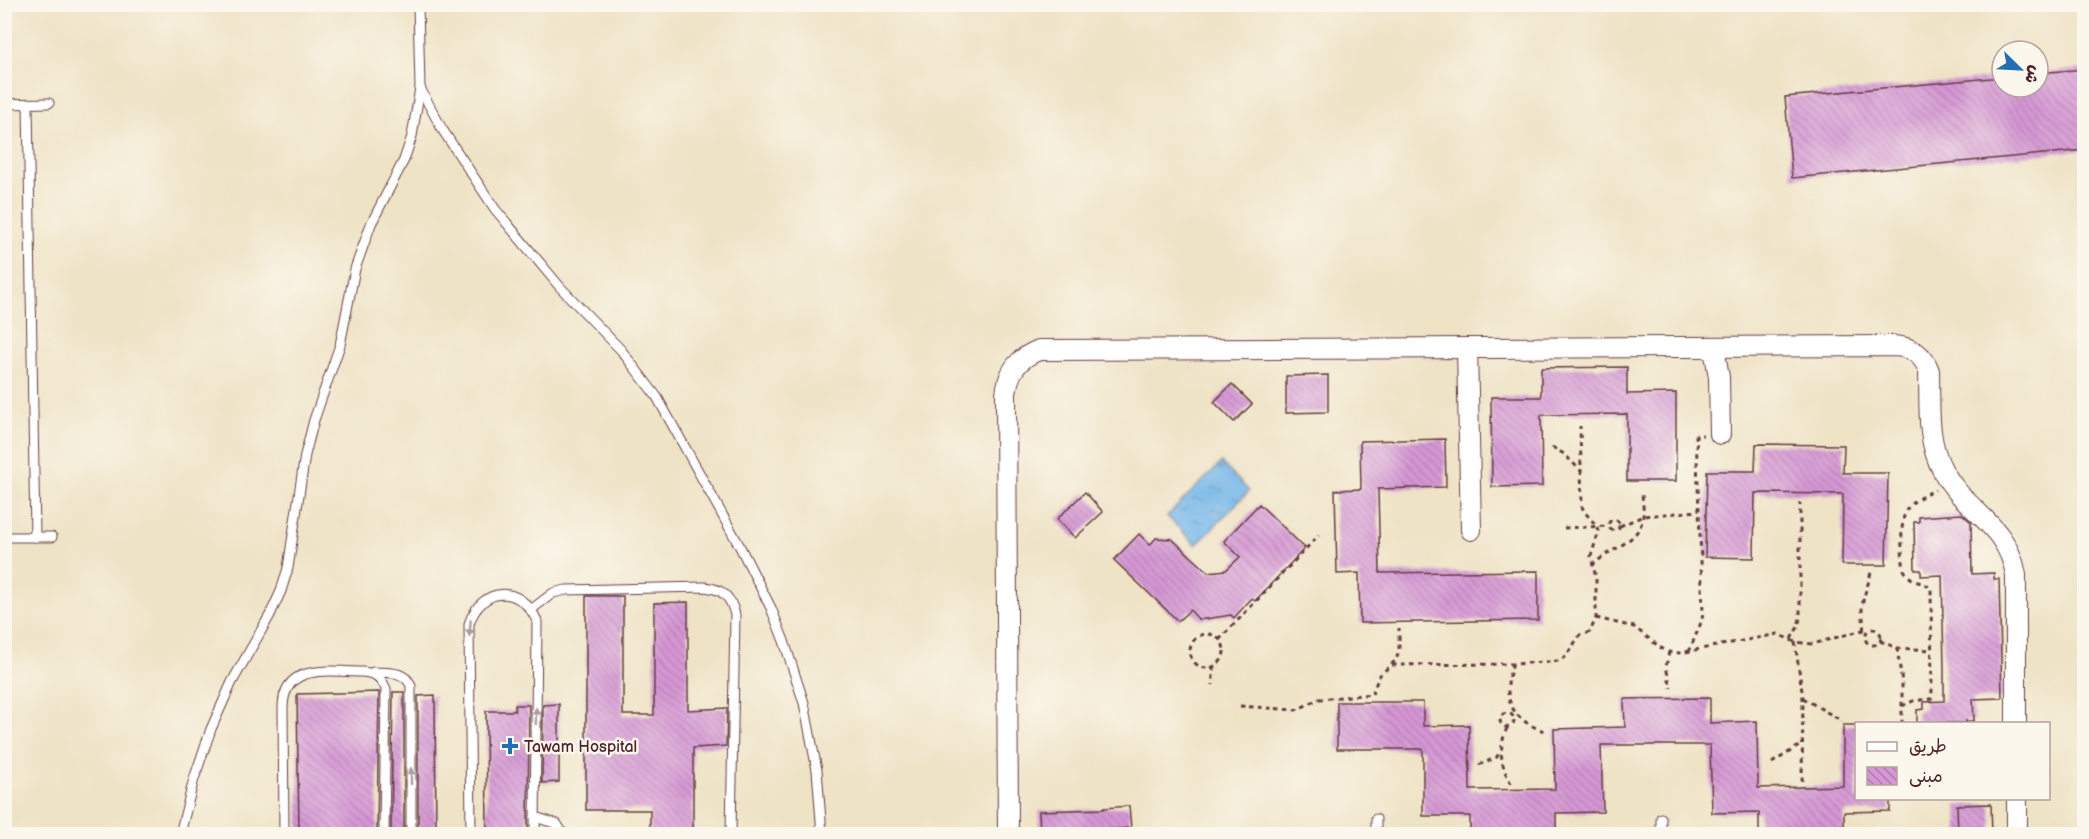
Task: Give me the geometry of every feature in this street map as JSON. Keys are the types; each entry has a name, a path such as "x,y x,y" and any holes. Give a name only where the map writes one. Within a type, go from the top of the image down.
{"street":[{"path":"1008,834 1006,394 1010,375 1015,366 1030,354 1049,349 1894,346 1911,349 1920,354 1929,371 1931,435 1936,455 1950,483 1996,530 2007,545 2014,562 2016,722"},
{"path":"1708,347 1715,354 1719,377 1720,434"},
{"path":"1467,348 1471,530"},
{"path":"2017,800 2017,834"}],"lane":[{"path":"180,834 199,762 211,729 232,682 258,638 281,591 294,542 305,455 314,420 340,345 355,269 371,224 404,160 412,136 420,88 418,4"},
{"path":"420,88 442,129 495,209 560,287 621,350 657,397 739,545 775,619 804,703 817,770 822,834"},
{"path":"4,104 49,103"},
{"path":"28,104 35,537"},
{"path":"4,537 52,537"},
{"path":"532,609 554,593 579,588 705,587 716,588 726,594 733,603 735,615 731,834"},
{"path":"471,834 469,624 480,604 490,597 501,594 513,595 524,601 532,609 537,621 535,834"},
{"path":"370,672 377,676 386,689 384,834"},
{"path":"284,834 283,707 286,689 291,681 307,673 370,672 401,675 409,681 411,686 411,834"},
{"path":"535,817 557,824 563,834"},
{"path":"1661,818 1661,834"},
{"path":"1376,819 1376,834"}],"path":[{"path":"1392,665 1513,664 1559,661 1566,656 1580,635 1590,632 1596,618 1596,578 1591,556 1599,537 1598,527 1587,518 1582,507 1580,426"},
{"path":"1689,651 1703,611 1696,435 1720,434"},
{"path":"1552,447 1570,459 1582,472"},
{"path":"1902,706 1913,701 1931,699 1931,588 1928,585 1916,583 1904,570 1903,519 1905,511 1917,500 1950,483"},
{"path":"1592,566 1600,557 1630,539 1641,525 1642,491"},
{"path":"1791,639 1800,618 1798,607 1800,503"},
{"path":"1608,526 1613,531 1643,516 1699,511"},
{"path":"1608,526 1609,522 1614,519 1620,526"},
{"path":"1564,528 1608,526"},
{"path":"1219,640 1320,535"},
{"path":"1866,634 1875,629 1881,636 1880,641 1877,645 1867,643 1863,630 1862,611 1871,571"},
{"path":"1596,618 1634,627 1669,652 1748,641 1767,634 1778,634 1796,642 1813,644 1863,630"},
{"path":"1240,706 1296,710 1319,699 1372,694 1378,676 1396,660 1399,651 1399,628"},
{"path":"1205,634 1213,635 1223,647 1220,662 1213,666 1205,668 1197,665 1192,659 1190,651 1197,637 1205,634"},
{"path":"1880,641 1897,648 1931,650"},
{"path":"1796,642 1803,698 1802,784"},
{"path":"1897,648 1902,682 1902,722"},
{"path":"1669,652 1666,667 1671,688"},
{"path":"1513,664 1506,690 1509,702 1517,716 1530,726 1545,731"},
{"path":"1213,666 1213,685"},
{"path":"1803,698 1842,721"},
{"path":"1506,728 1499,719 1506,712 1509,702"},
{"path":"1506,712 1514,718 1512,725 1506,728 1500,752 1501,764 1512,785"},
{"path":"1772,763 1802,744"},
{"path":"1479,765 1497,757 1500,752"}],"water":[{"path":"1221,463 1249,491 1196,545 1167,516"}],"building":[{"path":"2085,69 2085,150 1792,178 1785,97 1990,78 1990,99 2050,99 2050,72"},
{"path":"1627,367 1627,394 1676,393 1676,481 1627,481 1627,414 1541,415 1542,486 1492,487 1491,397 1541,397 1541,368"},
{"path":"1328,375 1328,412 1286,413 1286,376"},
{"path":"1232,384 1252,404 1234,422 1214,402"},
{"path":"1445,439 1446,487 1378,489 1380,573 1538,571 1538,620 1360,623 1359,573 1337,574 1335,490 1361,489 1360,441"},
{"path":"1756,444 1844,445 1843,473 1888,473 1886,565 1842,565 1843,494 1755,493 1754,558 1705,557 1707,471 1755,471"},
{"path":"1085,492 1103,512 1075,538 1057,519"},
{"path":"1259,504 1305,548 1255,601 1252,598 1234,618 1231,615 1199,620 1190,610 1178,621 1114,560 1139,534 1150,545 1156,538 1172,539 1208,572 1226,570 1240,557 1224,541"},
{"path":"1962,514 1971,522 1972,574 1994,573 1994,579 1999,579 2002,698 1973,699 1974,721 1917,722 1917,710 1924,709 1924,702 1944,701 1942,575 1921,576 1921,570 1915,570 1914,522 1919,522 1919,517"},
{"path":"586,596 623,596 623,715 654,715 654,603 688,602 688,710 727,708 726,746 693,748 693,834 650,834 650,810 586,810"},
{"path":"379,692 377,834 299,834 297,694"},
{"path":"393,692 404,692 404,834 391,834"},
{"path":"435,695 436,834 418,834 418,696"},
{"path":"1710,698 1710,723 1757,721 1758,788 1843,786 1843,725 1855,725 1855,800 1890,800 1890,811 1844,812 1844,834 1759,834 1759,812 1712,813 1710,745 1601,745 1603,812 1556,813 1556,834 1470,834 1470,816 1423,816 1423,749 1337,749 1337,702 1423,702 1423,726 1469,725 1470,790 1555,789 1554,729 1625,727 1624,699"},
{"path":"559,704 559,782 542,783 543,705"},
{"path":"515,705 529,705 528,834 487,834 486,711 515,711"},
{"path":"1991,804 1992,834 1958,834 1957,805"},
{"path":"1129,806 1131,828 1088,831 1088,834 1040,834 1039,811"}],"place":[{"name":"Tawam Hospital","path":"510,746"}]}
